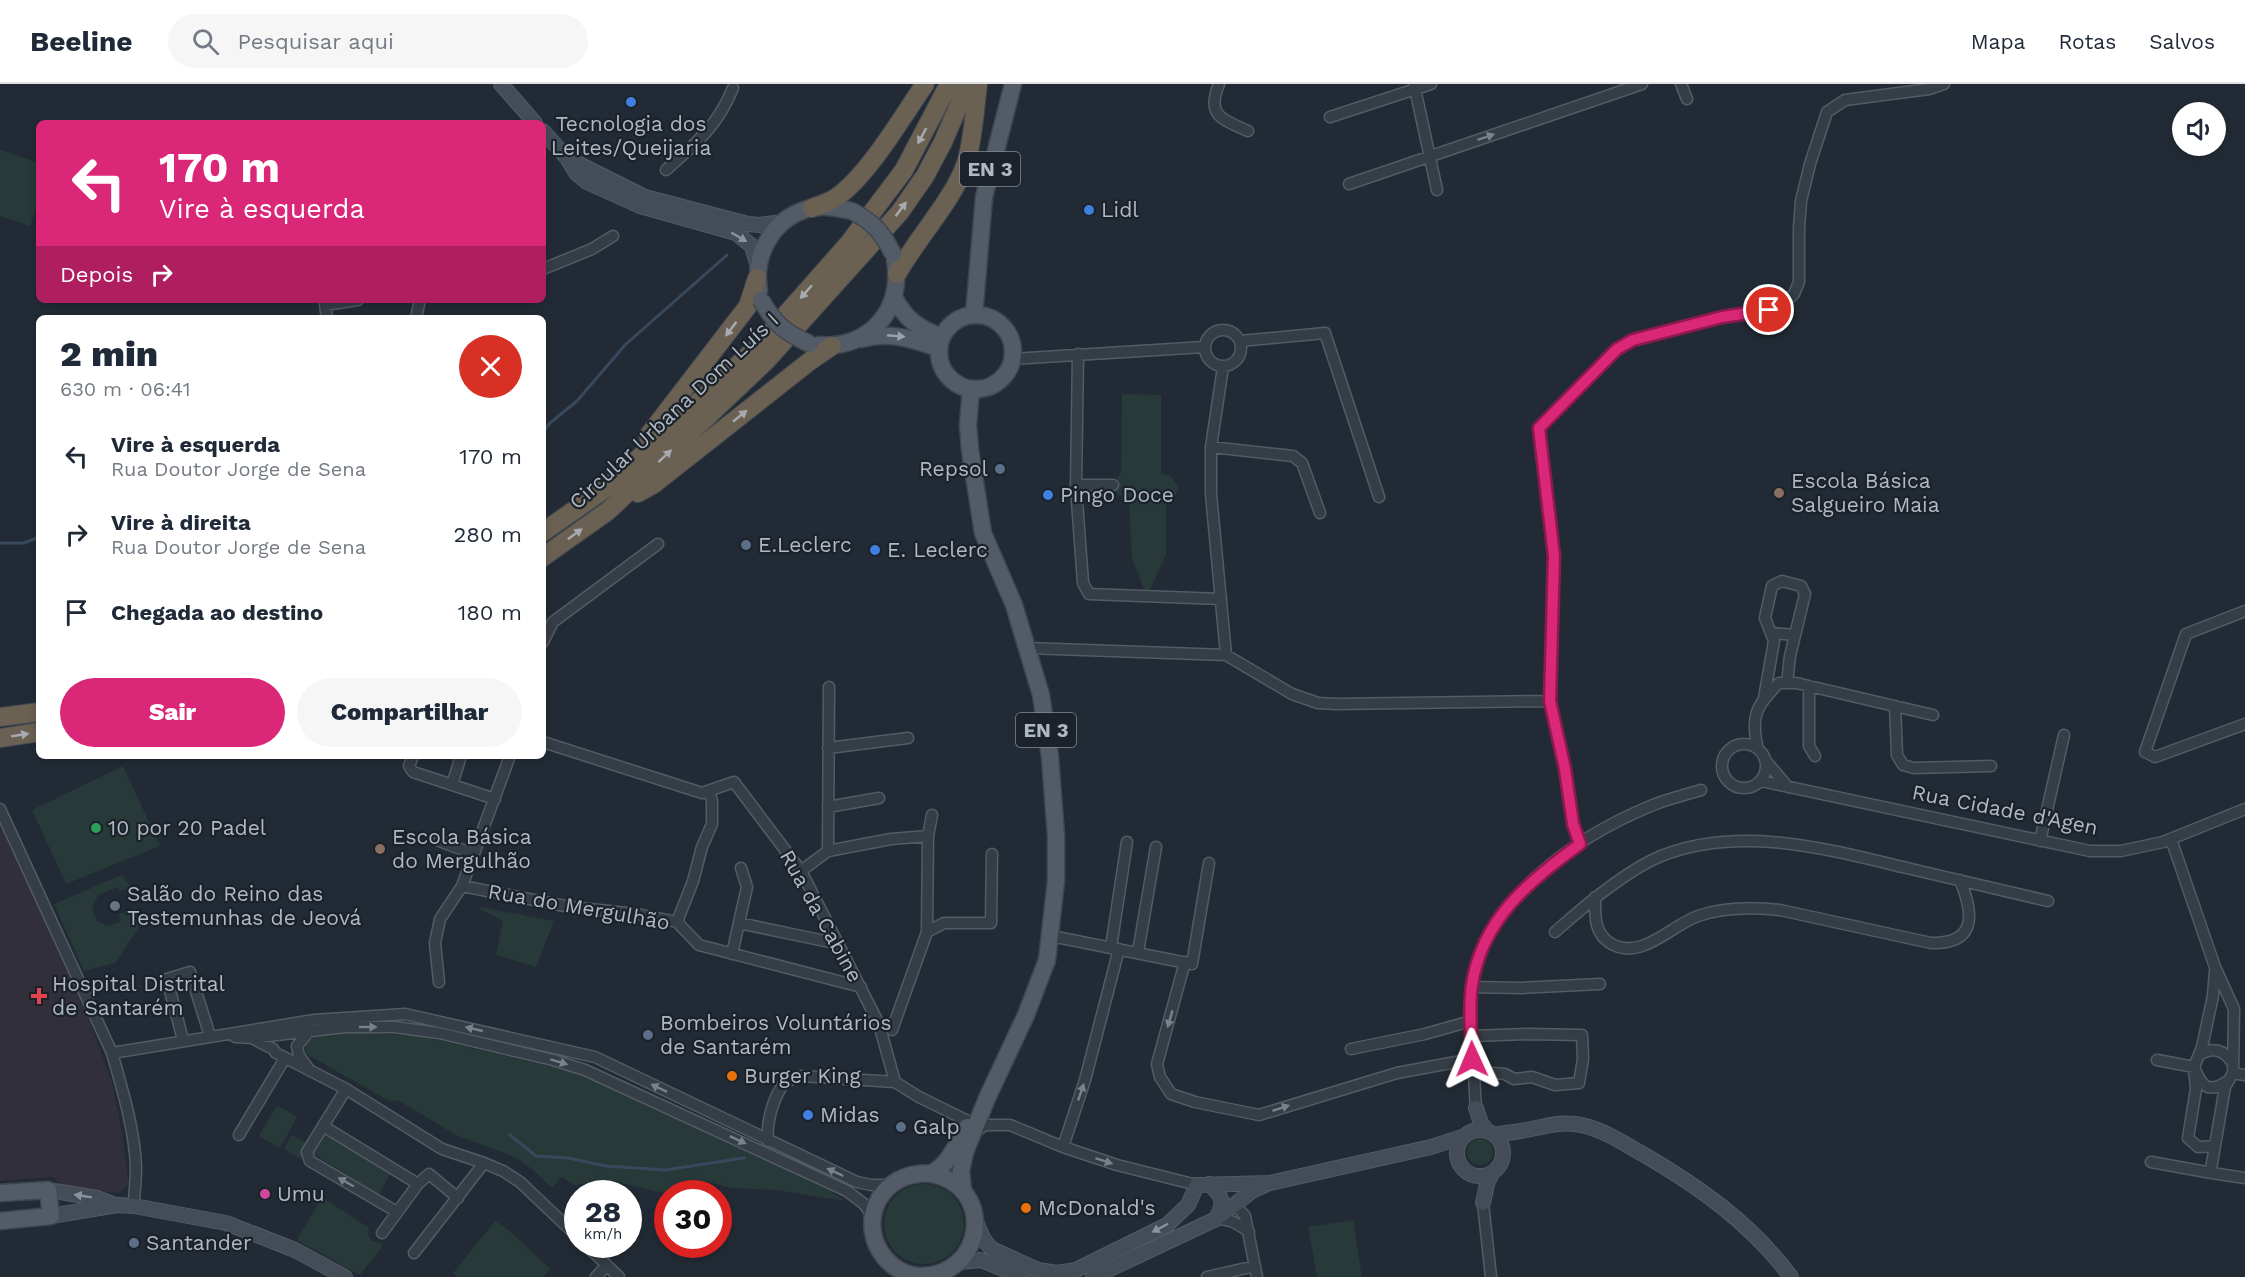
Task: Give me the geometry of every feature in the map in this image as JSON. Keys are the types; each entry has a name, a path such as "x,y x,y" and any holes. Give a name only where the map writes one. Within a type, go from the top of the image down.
{"highway":[{"path":"812,208 835,199 845,191 874,158 925,84"},
{"name":"Circular Urbana Dom Luís I","path":"546,530 609,486 760,344 849,243 904,170 949,84"},
{"name":"Circular Urbana Dom Luís I","path":"546,555 608,511 766,361 900,212 925,176 943,142 968,84"},
{"path":"897,274 911,249 955,188 966,162 978,84"},
{"path":"609,486 621,466 662,421 748,306 758,272"},
{"path":"608,511 654,484 801,367 832,346"},
{"path":"0,717 36,712"},
{"path":"0,738 36,732"}],"main road":[{"name":"EN 3","path":"974,315 984,197 1013,84"},
{"path":"852,342 870,332 885,316 894,297 897,274 894,254 884,236 870,221 852,211 832,206 812,208 796,213 783,222 766,242 758,272 761,300 772,319 789,334 810,344 832,346 852,342 877,334 940,342"},
{"path":"894,297 901,310 916,326 940,342"},
{"path":"974,315 991,318 1009,334 1013,346 1013,359 1009,371 1001,381 990,387 971,389 953,382 944,372 939,361 940,342 948,327 957,320 974,315"},
{"name":"EN 3","path":"931,1174 945,1163 972,1127 1040,981 1047,960 1051,936 1056,858 1050,757 1041,695 1014,605 983,533 970,450 968,425 971,389"},
{"name":"EN 3","path":"972,1127 961,1171 963,1191 971,1205 975,1219"},
{"path":"888,1277 884,1257 874,1238 873,1217 880,1198 891,1185 912,1174 931,1174 950,1180 963,1191"},
{"path":"0,1193 48,1190 51,1216 0,1221"},
{"path":"884,1257 902,1271 922,1276 942,1273 959,1262 972,1242 975,1219"}],"street":[{"path":"501,84 532,120"},
{"path":"1219,84 1213,97 1214,108 1220,118 1248,131"},
{"path":"1330,117 1415,87 1431,84"},
{"path":"1349,184 1642,84"},
{"path":"1681,84 1687,99"},
{"path":"1580,844 1573,824 1565,769 1550,701 1554,556 1539,428 1617,349 1633,340 1722,317 1769,310 1783,304 1794,294 1799,282 1801,201 1827,112 1845,100 1929,89 1944,84"},
{"path":"1415,87 1437,190"},
{"path":"666,170 717,120 733,88"},
{"path":"546,134 567,158 576,173 587,182 643,202 707,219 759,225 783,222"},
{"path":"707,219 736,233 752,246 758,272"},
{"path":"546,268 592,249 613,236"},
{"path":"327,315 325,305 338,303"},
{"path":"1221,329 1232,332 1240,341 1241,353 1229,366 1217,366 1207,359 1204,346 1209,335 1221,329"},
{"path":"1240,341 1325,333 1379,497"},
{"path":"1013,359 1204,346"},
{"path":"1078,354 1076,485 1083,583 1089,594 1221,599"},
{"path":"1223,367 1211,447 1211,494 1226,654"},
{"path":"1211,447 1293,456 1302,463 1320,513"},
{"path":"1076,485 1113,485"},
{"path":"546,636 553,622 658,544"},
{"path":"1766,760 1767,767 1761,781 1748,788 1733,785 1727,780 1722,766 1724,758 1752,727 1764,698 1774,641 1765,618 1772,586 1782,581 1802,586 1805,594 1787,683"},
{"path":"2245,611 2186,634 2145,752 2155,757 2245,724"},
{"path":"1771,633 1795,635"},
{"path":"1027,648 1226,654 1292,694 1318,703 1550,701"},
{"path":"1764,698 1779,683 1787,683 1933,715"},
{"path":"1809,686 1809,746 1815,756"},
{"path":"828,851 829,687"},
{"path":"1895,706 1897,755 1902,765 1914,768 1991,766"},
{"path":"1752,727 1758,749 1788,787"},
{"path":"2040,841 2064,735"},
{"path":"828,748 908,738"},
{"path":"546,743 702,793 709,791 712,801 712,824 677,922"},
{"path":"1732,748 1745,744 1758,749"},
{"path":"411,759 409,766 413,772 495,798"},
{"path":"452,784 459,759"},
{"path":"439,982 435,943 440,919 462,886 509,759"},
{"name":"Rua Cidade d'Agen","path":"1761,781 2090,851 2121,851 2171,839 2245,809"},
{"name":"Rua da Cabine","path":"709,791 734,782 801,871 879,1024 895,1082"},
{"path":"1483,1203 1487,1184 1492,1173 1500,1165 1503,1149 1497,1137 1480,1123 1476,1108 1472,1059 1472,987 1478,960 1503,912 1518,893 1580,844 1654,804 1701,790"},
{"path":"828,807 879,798"},
{"path":"0,809 112,1053 122,1087 136,1168 134,1206"},
{"path":"892,1030 927,932 928,836 932,815"},
{"path":"801,871 828,851 891,839 928,836"},
{"path":"2171,839 2215,967 2234,1009 2232,1073 2224,1087 2212,1173"},
{"path":"1555,932 1594,897 1661,856 1706,843 1753,840 1808,846 2048,901"},
{"path":"439,841 474,854"},
{"path":"1063,1147 1085,1080 1115,948 1127,842"},
{"path":"1138,952 1156,847"},
{"path":"927,932 944,923 991,923 992,854"},
{"path":"1051,936 1192,964 1209,863"},
{"path":"732,954 747,887 741,868"},
{"path":"1594,897 1595,922 1603,939 1615,946 1630,950 1696,917 1722,910 1755,907 1780,910 1931,943 1948,943 1964,933 1970,916 1968,901 1960,880"},
{"name":"Rua do Mergulhão","path":"462,886 570,907 637,914 677,922 699,945 861,987"},
{"path":"739,923 839,944"},
{"path":"1185,962 1157,1064 1160,1077 1171,1094 1195,1102 1259,1115 1396,1073 1472,1059"},
{"path":"2215,967 2213,996 2194,1067 2196,1089 2188,1138 2198,1147 2215,1146"},
{"path":"183,1040 167,979 190,972 210,1036"},
{"path":"1472,987 1521,988 1600,984"},
{"path":"112,1053 314,1020 405,1014 595,1057 857,1182 891,1185"},
{"path":"1352,1049 1425,1034 1471,1021"},
{"path":"223,1035 252,1038 345,1027 394,1027 439,1034 553,1060 585,1070 847,1191 864,1204 873,1217"},
{"path":"308,1068 299,1056 297,1046 310,1030"},
{"path":"1472,1036 1582,1035 1583,1059 1579,1083 1555,1085 1532,1077 1514,1079 1505,1074 1494,1073"},
{"path":"252,1038 285,1058 346,1089 442,1149 484,1163 520,1182 564,1224"},
{"path":"2199,1055 2207,1050 2218,1050 2228,1055 2232,1073"},
{"path":"239,1135 285,1058"},
{"path":"2157,1060 2194,1067"},
{"path":"2194,1067 2200,1082 2207,1087 2216,1088 2232,1073"},
{"path":"2232,1073 2245,1075"},
{"path":"768,1141 767,1128 771,1112 784,1084 801,1076 895,1082 972,1127 1010,1125 1117,1166 1203,1185 1270,1183 1431,1147 1477,1130 1491,1133 1527,1130"},
{"path":"346,1089 307,1152 310,1161 397,1212"},
{"path":"1458,1160 1457,1149 1466,1134 1476,1108"},
{"path":"750,1132 761,1125 771,1112"},
{"path":"1503,1149 1511,1139 1527,1130 1548,1123 1575,1124 1596,1129 1622,1142 1718,1202 1753,1233 1791,1277"},
{"path":"323,1126 418,1184"},
{"path":"1431,1147 1447,1152 1458,1160 1464,1170 1473,1175 1483,1176 1492,1173"},
{"path":"2151,1162 2245,1179"},
{"path":"414,1253 484,1163"},
{"path":"382,1233 418,1184 429,1174 458,1198"},
{"path":"1473,1175 1483,1203 1491,1277"},
{"path":"1093,1277 1216,1220 1252,1191 1270,1183"},
{"path":"975,1219 988,1246 1038,1270 1057,1273 1076,1270 1167,1225 1188,1205 1203,1185"},
{"path":"1203,1185 1220,1194 1222,1202 1216,1220"},
{"path":"48,1190 97,1198 117,1205"},
{"path":"1207,1277 1256,1272 1245,1216 1247,1202 1252,1191"},
{"path":"1235,1204 1245,1216"},
{"path":"51,1216 117,1205 226,1223 295,1250 345,1277"},
{"path":"1216,1220 1226,1219 1235,1222 1249,1232"},
{"path":"600,1258 619,1277"},
{"path":"959,1262 981,1260 1023,1277"},
{"path":"596,1277 607,1265"}],"shaded area":[{"path":"0,150 36,162 36,209 30,226 0,216"},
{"path":"1122,394 1161,395 1161,474 1170,475 1179,487 1174,499 1166,500 1166,555 1147,596 1132,559 1129,496 1118,495 1113,485 1121,472"},
{"name":"10 por 20 Padel","path":"123,766 160,846 66,884 32,810"},
{"name":"Hospital Distrital de Santarém","path":"0,817 91,1025 112,1083 122,1132 128,1180 127,1186 119,1193 64,1187 53,1177 0,1181"},
{"path":"122,875 131,887 120,891 117,887 98,895 92,909 97,921 107,926 121,922 119,914 136,907 141,919 138,929 115,963 84,971 54,904"},
{"path":"478,908 554,921 536,967 496,955 503,921"},
{"path":"321,1029 424,1037 584,1074 830,1191 845,1201 777,1190 732,1188 732,1180 654,1180 654,1191 642,1188 642,1180 567,1180 562,1177 552,1188 515,1157 456,1135 398,1100 391,1102 306,1054 308,1038"},
{"path":"277,1105 297,1117 280,1148 259,1136"},
{"path":"323,1130 391,1172 379,1195 309,1151"},
{"path":"292,1135 309,1145 301,1159 284,1149"},
{"path":"1480,1139 1489,1143 1493,1152 1489,1161 1480,1165 1471,1161 1467,1152 1471,1143"},
{"path":"916,1184 932,1184 953,1195 964,1216 964,1232 953,1253 932,1264 916,1264 902,1258 890,1246 884,1232 884,1216 890,1202 902,1190"},
{"path":"322,1197 369,1228 368,1234 372,1241 384,1244 360,1275 297,1240"},
{"path":"1353,1220 1362,1277 1317,1277 1308,1227"},
{"path":"495,1221 510,1231 550,1269 542,1277 458,1277 453,1273"}],"waterway":[{"path":"546,428 577,401 625,345 727,255"},
{"path":"0,543 24,543 36,538"},
{"path":"510,1135 536,1156 568,1158 606,1166 665,1170 744,1158"}],"place":[{"name":"Tecnologia dos Leites/Queijaria","path":"631,102"},
{"name":"Lidl","path":"1089,210"},
{"name":"Repsol","path":"1000,469"},
{"name":"Escola Básica Salgueiro Maia","path":"1779,493"},
{"name":"Pingo Doce","path":"1048,495"},
{"name":"E.Leclerc","path":"746,545"},
{"name":"E. Leclerc","path":"875,550"},
{"name":"10 por 20 Padel","path":"96,828"},
{"name":"Escola Básica do Mergulhão","path":"380,849"},
{"name":"Salão do Reino das Testemunhas de Jeová","path":"115,906"},
{"name":"Hospital Distrital de Santarém","path":"39,996"},
{"name":"Bombeiros Voluntários de Santarém","path":"648,1035"},
{"name":"Burger King","path":"732,1076"},
{"name":"Midas","path":"808,1115"},
{"name":"Galp","path":"901,1127"},
{"name":"Umu","path":"265,1194"},
{"name":"McDonald's","path":"1026,1208"},
{"name":"Santander","path":"134,1243"}],"route":[{"path":"1472,1059 1472,987 1478,960 1491,934 1503,912 1518,893 1580,844 1573,824 1565,769 1550,701 1554,556 1539,428 1617,349 1633,340 1722,317 1769,310"}]}
